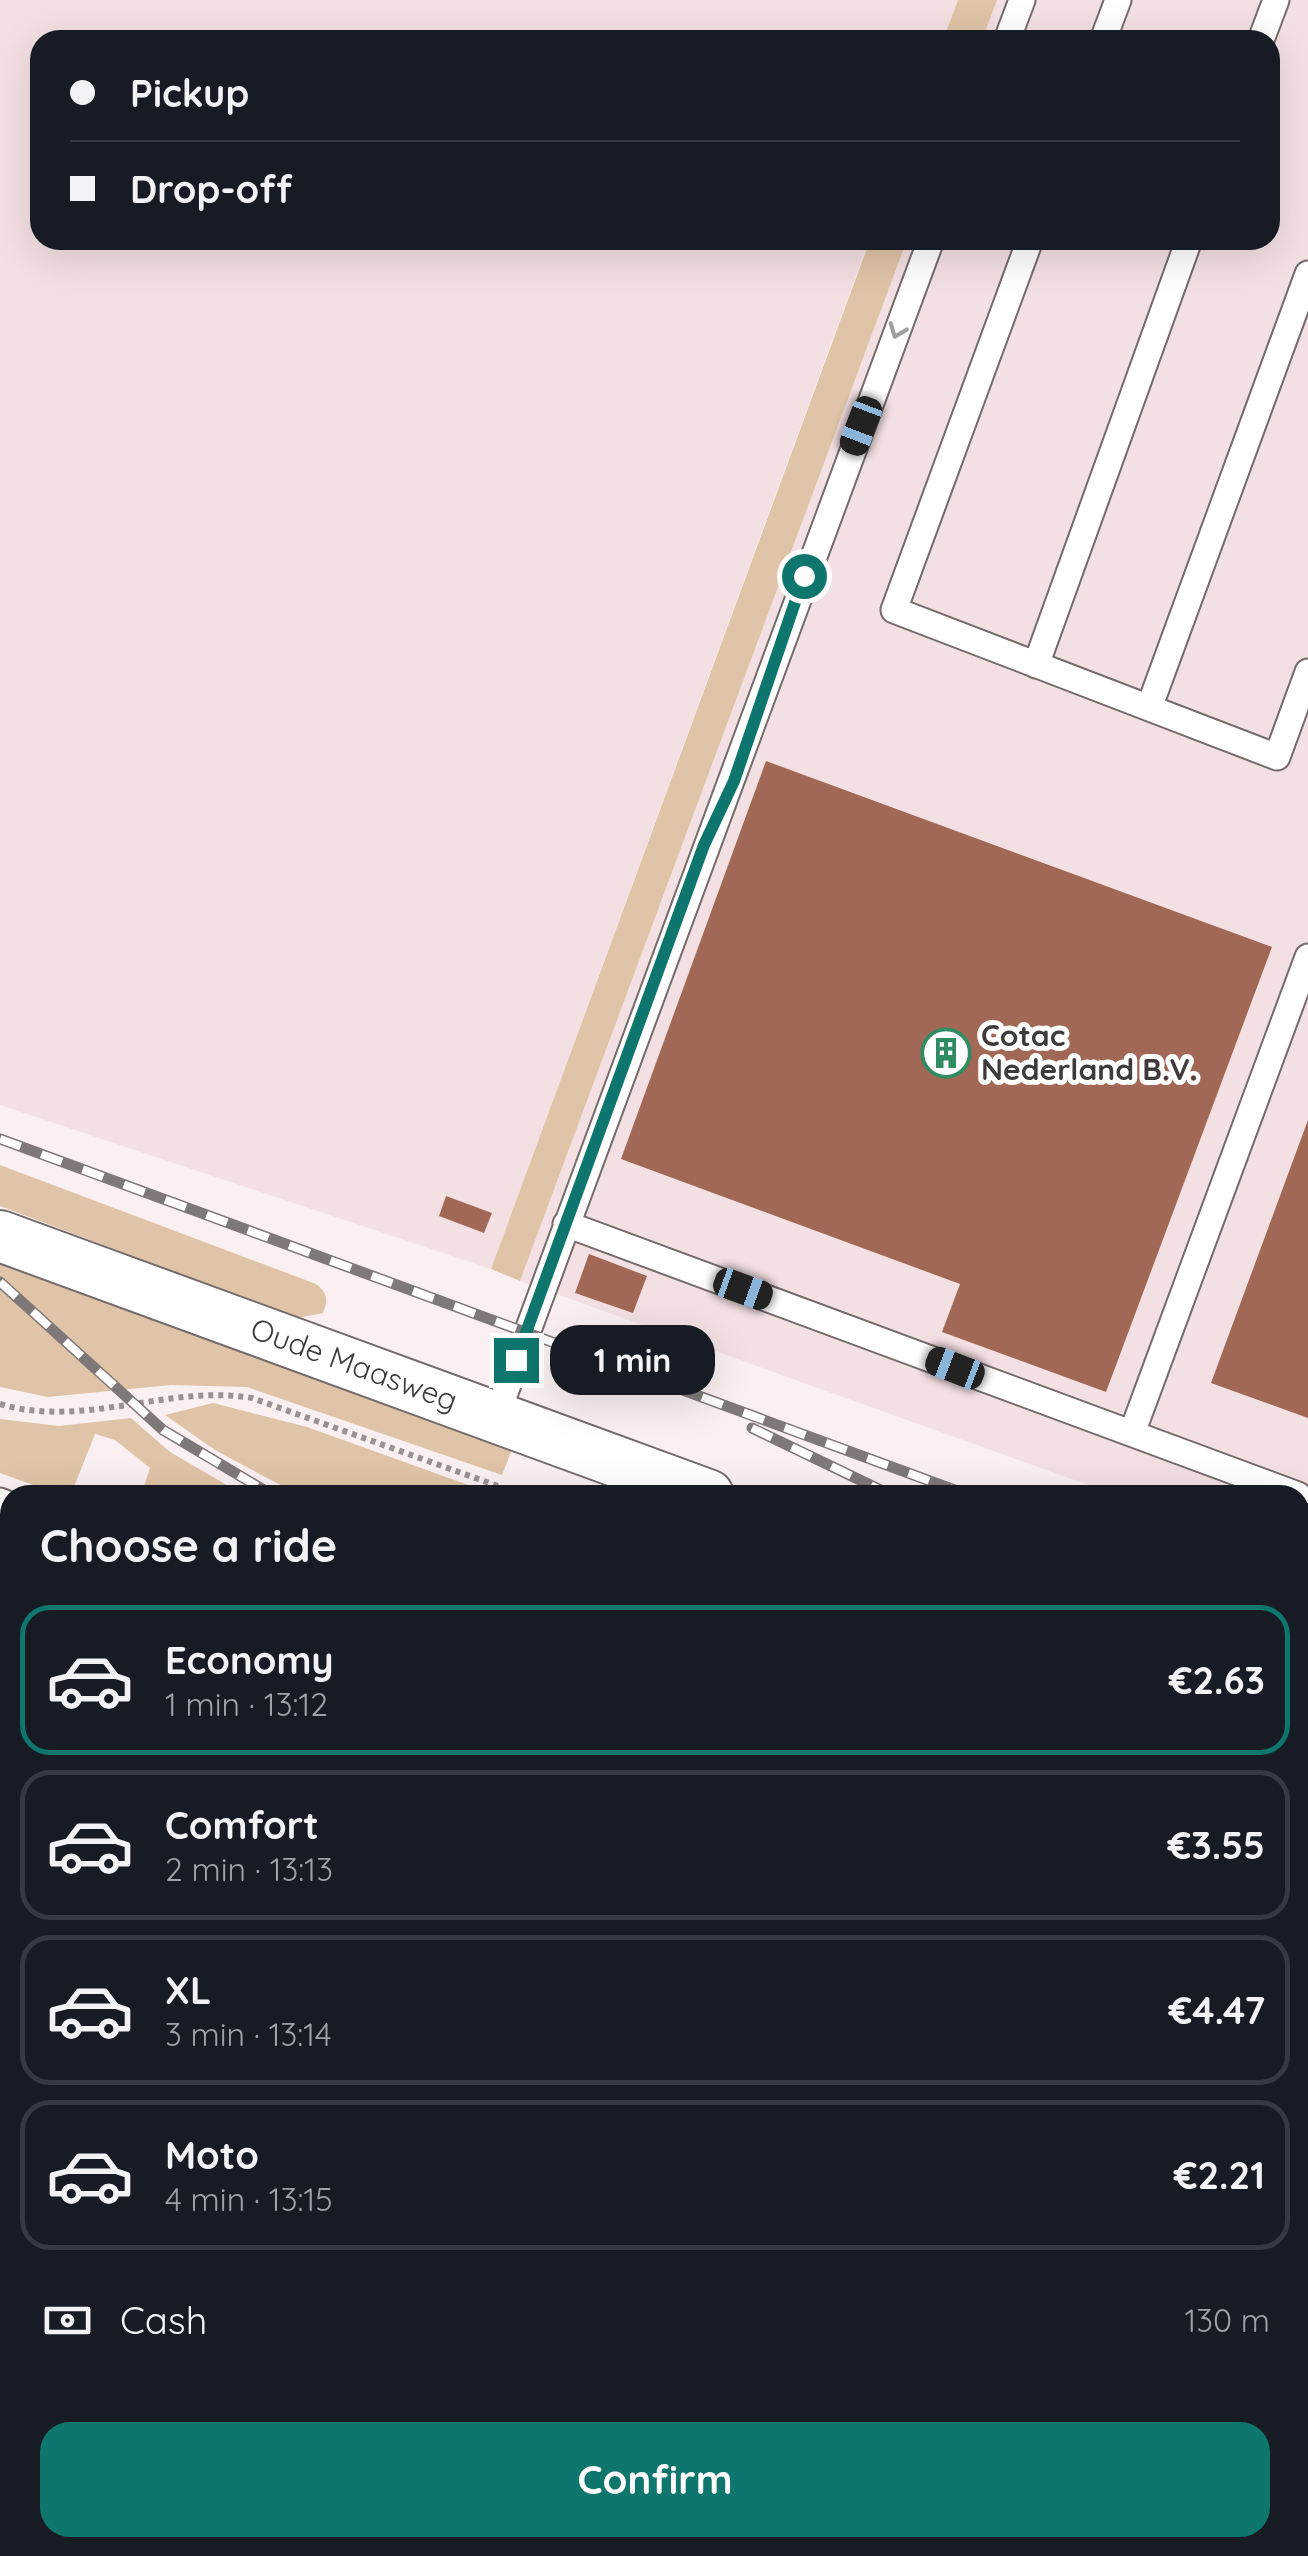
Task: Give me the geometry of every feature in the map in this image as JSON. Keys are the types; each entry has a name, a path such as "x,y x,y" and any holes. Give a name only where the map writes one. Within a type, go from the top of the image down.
{"street":[{"name":"Oude Maasweg","path":"0,1236 681,1485"}],"lane":[{"path":"1011,30 1022,0"},
{"path":"1107,30 1118,0"},
{"path":"1265,30 1276,0"},
{"path":"496,1416 927,250"},
{"path":"1026,250 894,610 1277,757 1308,672"},
{"path":"1036,665 1185,250"},
{"path":"1150,708 1308,274"},
{"path":"1132,1434 1308,956"},
{"path":"566,1224 1272,1485"}],"path":[{"path":"0,1404 63,1412 210,1394 252,1398 495,1485"}],"shaded area":[{"path":"0,0 958,0 947,30 30,30 30,250 865,250 491,1269 0,1105"},
{"path":"958,0 997,0 986,30 947,30"},
{"path":"996,0 1308,0 1308,1485 1088,1485 520,1281 903,250 1280,250 1280,30 985,30"},
{"path":"866,250 903,250 520,1281 491,1269"},
{"path":"0,1165 316,1284 326,1297 323,1313 297,1318 0,1206"},
{"path":"0,1259 513,1447 502,1475 247,1387 171,1385 48,1397 0,1387"},
{"path":"213,1403 307,1427 468,1485 280,1485 215,1450 165,1415"},
{"path":"131,1418 170,1452 227,1485 144,1485 150,1468 115,1440 95,1434 75,1485 33,1485 0,1473 0,1419 59,1426"}],"building":[{"name":"Cotac Nederland B.V.","path":"766,761 1272,947 1106,1392 942,1332 960,1284 621,1159"},
{"path":"1308,1120 1308,1418 1211,1383"},
{"path":"446,1196 492,1213 484,1233 439,1216"},
{"path":"589,1254 647,1276 633,1313 575,1293"}],"railway":[{"path":"0,1139 941,1485"},
{"path":"0,1282 163,1430 255,1485"},
{"path":"752,1428 870,1485"}],"place":[{"name":"Cotac Nederland B.V.","path":"946,1053"}],"route":[{"path":"516,1360 704,845 734,781 804,576"}]}
